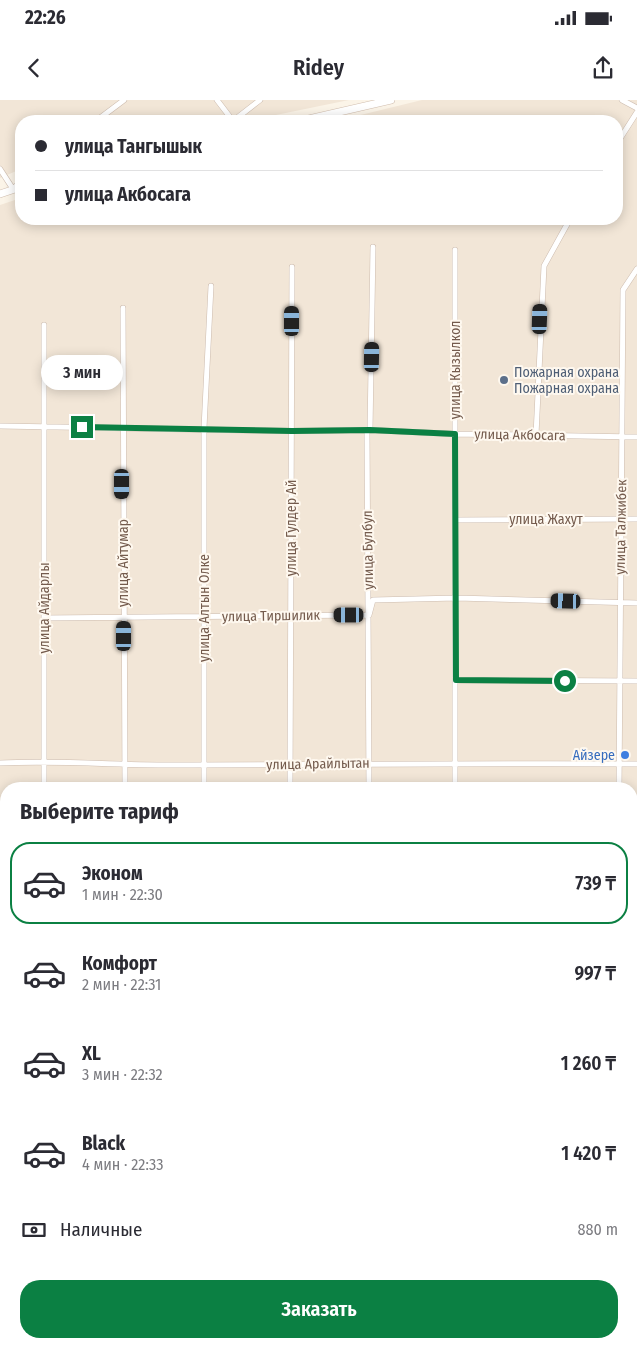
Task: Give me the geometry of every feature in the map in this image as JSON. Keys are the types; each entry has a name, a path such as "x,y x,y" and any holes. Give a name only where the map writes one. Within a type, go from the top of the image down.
{"street":[{"path":"104,115 124,100"},
{"path":"217,100 228,115"},
{"path":"241,115 260,100"},
{"path":"326,115 391,100"},
{"path":"622,100 637,110 623,133"},
{"path":"0,169 13,189 0,194"},
{"path":"536,435 544,266 567,225"},
{"name":"улица Булбул","path":"370,782 369,430 373,247"},
{"name":"улица Кызылкол","path":"455,250 456,782"},
{"name":"улица Гулдер Ай","path":"290,782 292,266"},
{"name":"улица Талжибек","path":"619,782 623,290 637,269"},
{"name":"улица Алтын Олке","path":"204,782 204,428 211,286"},
{"name":"улица Айтумар","path":"123,308 125,782"},
{"name":"улица Айдарлы","path":"44,325 44,782"},
{"name":"улица Акбосага","path":"0,426 43,428 122,426 292,431 369,430 455,434 637,436"},
{"name":"улица Жахут","path":"456,520 637,519"},
{"path":"369,615 373,600 457,598 637,603"},
{"name":"улица Тиршилик","path":"44,618 369,615"},
{"path":"456,680 637,681"},
{"name":"улица Арайлытан","path":"0,763 44,761 125,766 456,763 637,764"}],"shaded area":[{"path":"0,100 349,100 276,115 15,115 15,172 0,178"},
{"path":"422,100 637,100 637,782 0,782 0,205 15,200 15,225 623,225 623,115 361,115"}],"place":[{"name":"Пожарная охрана Пожарная охрана","path":"504,380"},
{"name":"Айзере","path":"625,755"}],"route":[{"path":"82,427 122,426 292,431 370,430 455,434 456,680 565,681"}]}
